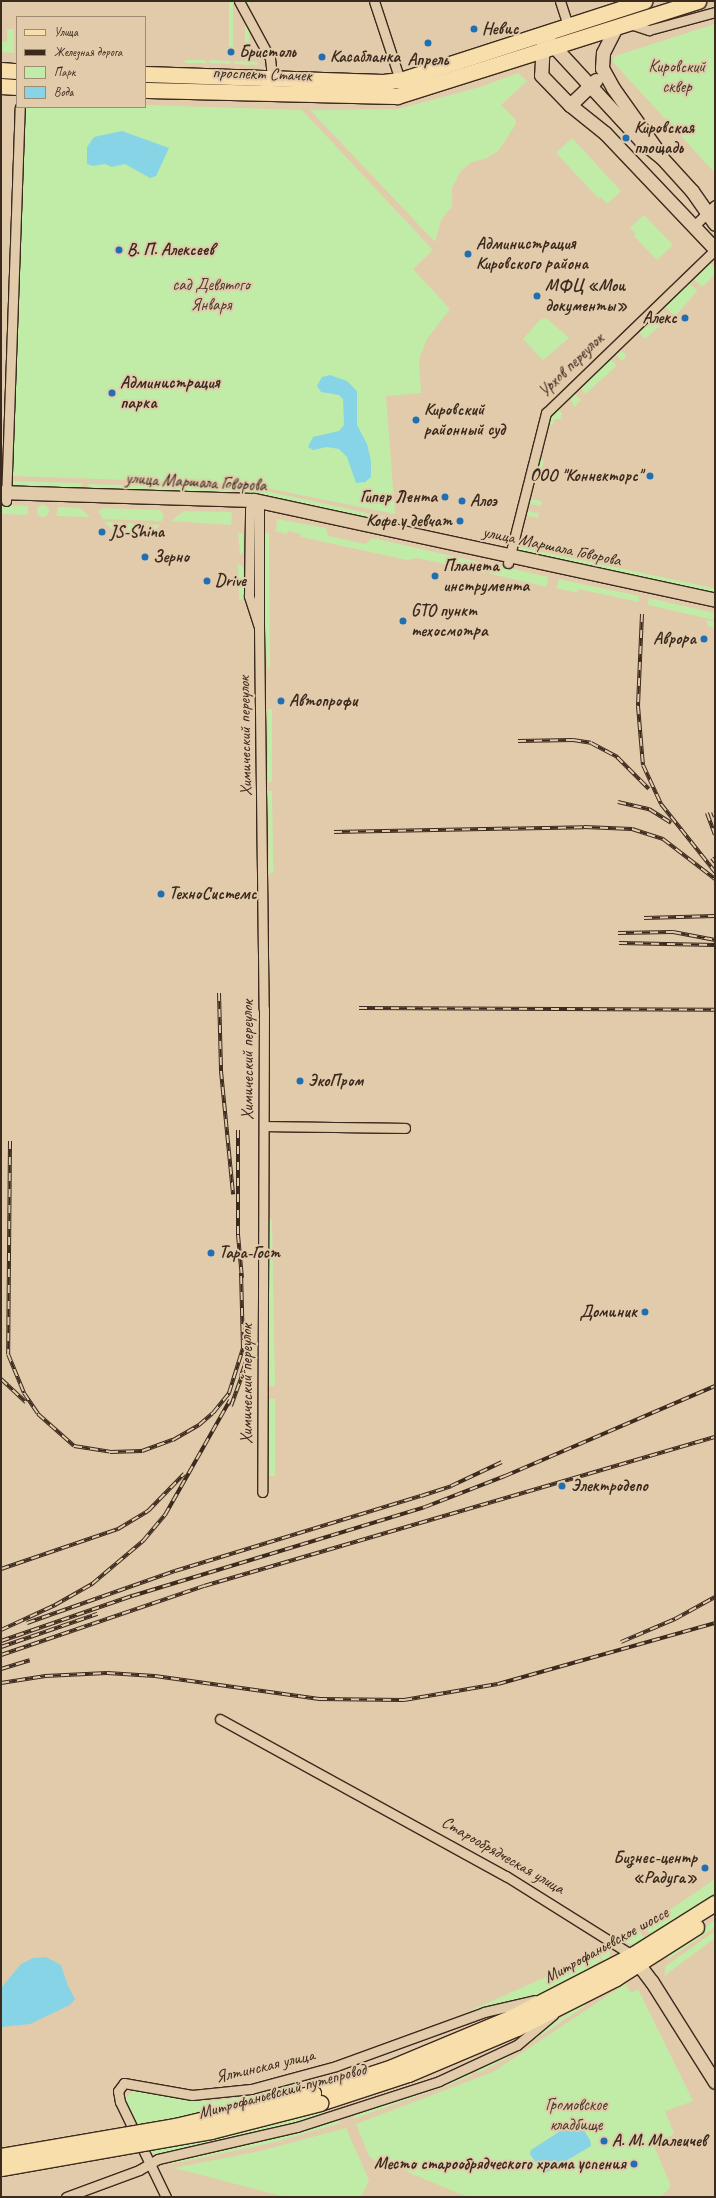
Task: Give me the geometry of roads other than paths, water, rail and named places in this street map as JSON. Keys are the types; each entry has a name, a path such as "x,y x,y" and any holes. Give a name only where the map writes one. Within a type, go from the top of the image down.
{"main road":[{"name":"проспект Стачек","path":"146,74 272,77 383,82 400,80 645,1"},
{"name":"проспект Стачек","path":"146,90 397,96 698,1"},
{"path":"1,70 16,71"},
{"path":"1,86 16,87"},
{"name":"Митрофаньевское шоссе","path":"636,1960 715,1903"},
{"name":"Митрофаньевское шоссе","path":"515,2023 636,1960 715,1914"},
{"name":"Митрофаньевский путепровод","path":"1,2168 203,2132 316,2098 392,2067 515,2023"},
{"name":"Митрофаньевский путепровод","path":"1,2156 175,2126 316,2098"}],"street":[{"path":"239,1 270,58 272,77"},
{"path":"374,1 400,80"},
{"path":"560,1 568,26"},
{"path":"715,12 650,30 622,26 603,53 601,63 604,73 662,158 692,191 711,209 715,224"},
{"path":"543,35 548,49 590,86 641,141 662,158"},
{"path":"548,49 541,75 570,105 605,133 695,225 715,250"},
{"path":"570,105 604,73"},
{"path":"3,496 20,108"},
{"path":"695,225 711,209"},
{"name":"Урхов переулок","path":"509,559 546,413 715,250"},
{"name":"улица Маршала Говорова","path":"3,496 254,506 715,600"},
{"name":"Химический переулок","path":"254,506 249,596 259,627 264,1126 262,1492"},
{"name":"улица Маршала Говорова","path":"509,559 715,608"},
{"path":"264,1126 405,1128"},
{"name":"Старообрядческая улица","path":"220,1719 506,1876 636,1960 715,2082"},
{"path":"66,2197 167,2157 297,2127 439,2081 517,2045 560,2000"},
{"name":"Ялтинская улица","path":"150,2164 120,2102 118,2091 120,2086 129,2082 204,2095 251,2089 311,2074 484,2012 560,2000"},
{"path":"150,2164 166,2197"}],"water":[{"path":"122,131 169,148 156,176 150,178 125,164 112,167 105,164 93,166 87,164 87,147 94,137"},
{"path":"330,375 347,381 357,391 357,425 367,444 371,461 371,477 365,482 356,483 347,457 339,449 327,447 313,450 308,447 313,437 339,431 344,425 343,399 339,395 321,392 317,386 322,377"},
{"path":"46,1957 61,1965 68,1986 75,1999 70,2005 30,2024 1,2027 1,1988 21,1964 33,1958"},
{"path":"574,2122 579,2123 590,2140 591,2146 544,2174 530,2154 531,2150"}],"railway":[{"path":"642,614 638,706 643,765 661,804 715,872"},
{"path":"518,741 573,740 591,743 617,757 649,789"},
{"path":"618,802 649,809 671,823"},
{"path":"713,812 715,817"},
{"path":"707,813 715,835"},
{"path":"334,832 584,827 632,829 663,839 715,879"},
{"path":"712,858 715,862"},
{"path":"644,918 715,916"},
{"path":"618,933 673,932 715,940"},
{"path":"619,943 715,945"},
{"path":"219,993 221,1071 233,1194"},
{"path":"359,1008 715,1010"},
{"path":"238,1130 238,1235 242,1278"},
{"path":"10,1141 8,1354 24,1393 38,1414 74,1446 110,1452 142,1451 173,1440 199,1425 213,1413 229,1393 243,1348 241,1273"},
{"path":"241,1376 247,1359 248,1343"},
{"path":"231,1406 244,1371"},
{"path":"1,1379 26,1402"},
{"path":"1,1641 132,1596 425,1507 505,1476 715,1386"},
{"path":"1,1630 55,1605 92,1584 143,1541 165,1515 230,1400"},
{"path":"1,1655 204,1586 715,1437"},
{"path":"27,1623 175,1571 451,1486 502,1462"},
{"path":"1,1569 118,1529 148,1511 184,1474"},
{"path":"621,1642 675,1619 715,1597"},
{"path":"1,1647 97,1614"},
{"path":"1,1683 45,1676 107,1673 155,1676 319,1699 404,1700 498,1684 715,1623"},
{"path":"1,1669 30,1660"}],"place":[{"name":"Невис","path":"474,29"},
{"name":"Апрель","path":"428,43"},
{"name":"Бристоль","path":"231,52"},
{"name":"Касабланка","path":"322,57"},
{"name":"Кировская площадь","path":"626,138"},
{"name":"В. П. Алексеев","path":"119,250"},
{"name":"Администрация Кировского района","path":"468,254"},
{"name":"МФЦ «Мои документы»","path":"537,296"},
{"name":"Алекс","path":"685,318"},
{"name":"Администрация парка","path":"112,393"},
{"name":"Кировский районный суд","path":"416,420"},
{"name":"ООО \"Коннекторс\"","path":"650,476"},
{"name":"Гипер Лента","path":"445,497"},
{"name":"Алоэ","path":"462,501"},
{"name":"Кофе у девчат","path":"460,521"},
{"name":"JS-Shina","path":"102,532"},
{"name":"Зерно","path":"145,557"},
{"name":"Планета инструмента","path":"435,576"},
{"name":"Drive","path":"207,581"},
{"name":"GTO пункт техосмотра","path":"403,621"},
{"name":"Аврора","path":"704,639"},
{"name":"Автопрофи","path":"281,701"},
{"name":"ТехноСистемс","path":"161,894"},
{"name":"ЭкоПром","path":"300,1081"},
{"name":"Тара-Гост","path":"211,1253"},
{"name":"Доминик","path":"645,1312"},
{"name":"Электродепо","path":"562,1486"},
{"name":"Бизнес-центр «Радуга»","path":"705,1868"},
{"name":"А. М. Малеичев","path":"604,2141"},
{"name":"Место старообрядческого храма успения","path":"634,2164"}],"park label":[{"name":"Кировский сквер","path":"677,77"},
{"name":"сад Девятого Января","path":"211,295"},
{"name":"Громовское кладбище","path":"576,2115"}]}
